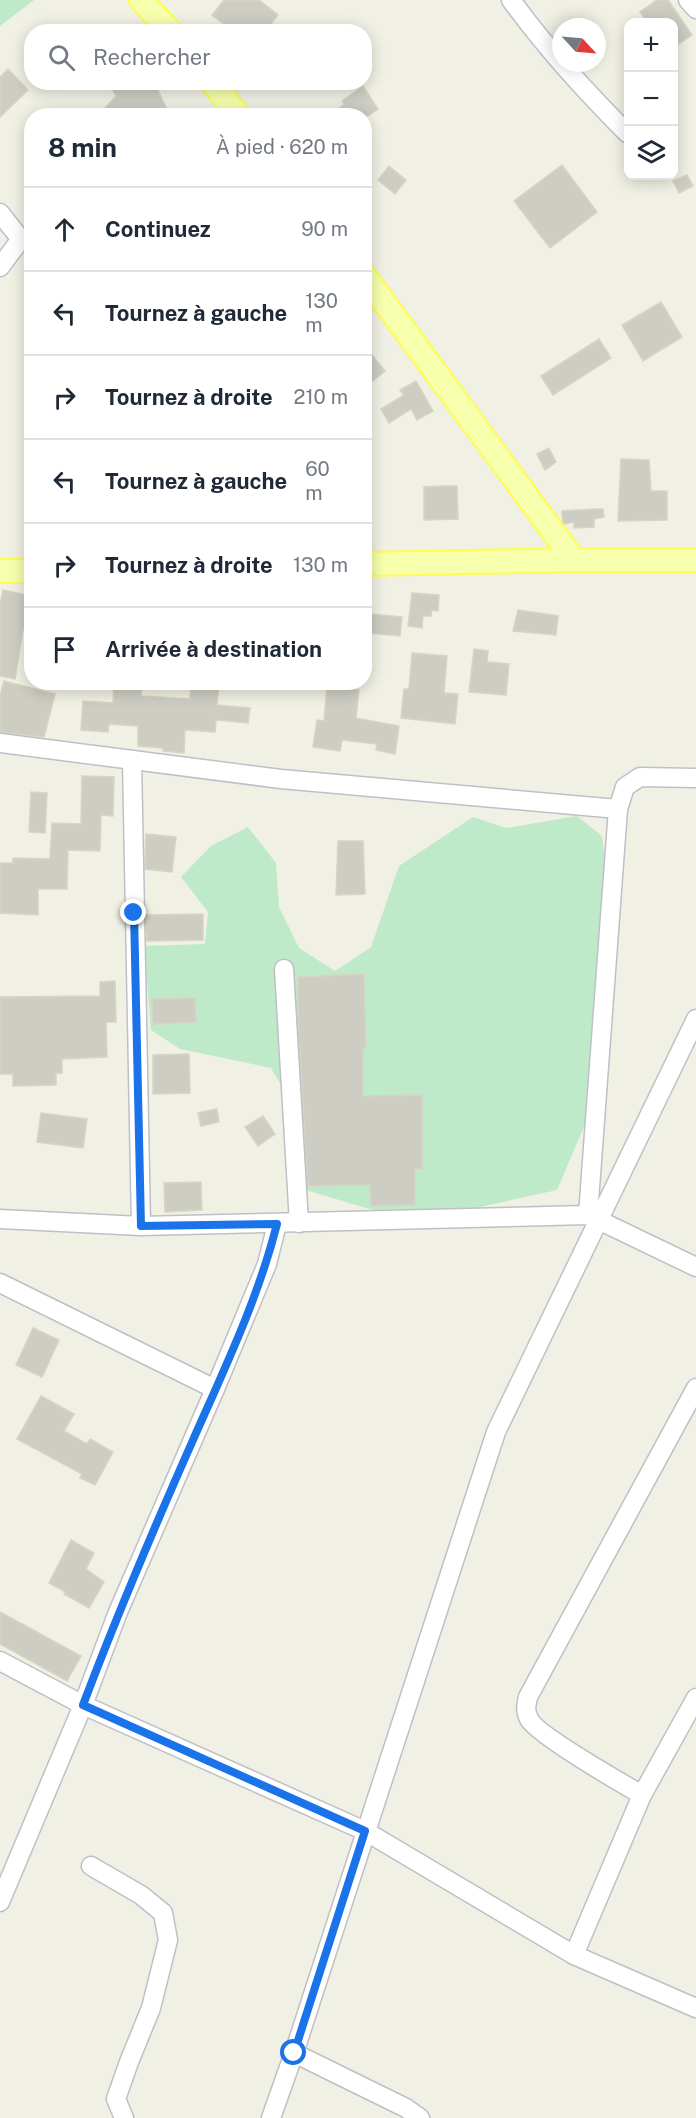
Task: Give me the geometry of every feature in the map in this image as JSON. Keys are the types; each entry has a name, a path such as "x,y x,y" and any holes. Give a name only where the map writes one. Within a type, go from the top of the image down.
{"main road":[{"path":"141,0 164,24"},
{"path":"219,90 233,108"},
{"path":"372,286 574,560"},
{"path":"372,564 696,560"},
{"path":"0,571 24,571"}],"street":[{"path":"511,0 541,41 588,95 624,130"},
{"path":"688,0 696,9"},
{"path":"0,213 19,237 18,243 0,267"},
{"path":"0,743 281,779 618,809"},
{"path":"132,760 141,1226"},
{"path":"594,1218 618,809 625,787 640,777 696,778"},
{"path":"284,969 299,1223"},
{"path":"271,2118 496,1432 594,1218 696,1019"},
{"path":"0,1219 141,1226 360,1220 594,1218 696,1267"},
{"path":"0,1902 83,1705 118,1612 267,1264 277,1224"},
{"path":"0,1283 215,1389"},
{"path":"642,1796 530,1722 525,1710 533,1687 696,1388"},
{"path":"0,1661 83,1705 365,1831 574,1955 696,2008"},
{"path":"574,1955 642,1796 696,1698"},
{"path":"91,1866 141,1895 163,1913 168,1940 151,2008 116,2099 124,2118"},
{"path":"294,2053 406,2108 420,2118"}],"green space":[{"path":"0,0 34,0 0,26"},
{"path":"577,816 602,836 609,890 592,1108 557,1190 471,1209 373,1210 299,1188 292,1104 271,1068 180,1049 151,1030 144,946 205,944 208,912 181,877 211,846 248,827 276,863 279,907 299,948 335,971 371,947 399,866 473,817 506,828"}],"building":[{"path":"224,0 259,0 278,15 271,24 224,24 212,15"},
{"path":"657,0 668,0 692,35 678,44 678,18 644,18 640,12"},
{"path":"8,69 24,86 24,90 28,90 0,117 0,77"},
{"path":"113,90 158,90 166,108 105,108 116,96"},
{"path":"357,90 366,90 378,109 372,113 372,108 340,108 344,104 342,101"},
{"path":"562,165 597,212 550,248 514,201"},
{"path":"389,166 406,180 395,194 378,180"},
{"path":"687,175 693,186 679,193 673,181"},
{"path":"661,302 682,337 643,361 622,325"},
{"path":"599,339 611,358 553,395 541,376"},
{"path":"372,355 385,371 372,382"},
{"path":"416,381 433,411 417,420 411,409 389,423 381,409 404,395 400,390"},
{"path":"549,448 556,462 545,470 537,454"},
{"path":"621,459 649,460 651,491 667,491 667,520 618,521"},
{"path":"457,486 458,519 424,520 424,487"},
{"path":"603,509 604,517 594,519 594,527 574,528 574,522 563,523 562,511"},
{"path":"3,590 24,594 24,630 15,679 0,676 0,604"},
{"path":"412,593 439,595 438,611 432,610 431,616 423,616 422,628 408,626"},
{"path":"518,610 558,616 556,635 513,631"},
{"path":"372,614 402,617 400,636 372,633"},
{"path":"474,649 488,651 487,662 509,664 506,695 469,692"},
{"path":"412,653 447,656 444,693 458,694 455,724 401,718 404,689 409,689"},
{"path":"4,681 24,686 24,690 39,690 55,694 44,737 0,732 0,696"},
{"path":"114,690 141,690 141,696 190,699 191,690 218,690 217,705 250,708 248,723 216,720 215,732 185,730 184,753 138,746 138,726 109,724 108,732 81,730 83,701 113,703"},
{"path":"327,690 359,690 356,718 399,726 395,754 376,750 377,744 342,740 340,751 313,747 317,720 324,721"},
{"path":"82,776 114,777 113,816 101,815 100,851 68,850 67,889 38,889 38,915 0,913 0,863 13,863 13,858 50,859 52,823 81,824"},
{"path":"31,792 47,793 45,833 29,832"},
{"path":"146,834 176,837 172,872 145,869"},
{"path":"338,841 363,841 365,894 336,895"},
{"path":"203,914 203,940 147,941 146,915"},
{"path":"364,974 366,1048 363,1048 363,1096 422,1095 422,1169 415,1169 415,1205 371,1206 370,1185 308,1186 298,1022 298,977"},
{"path":"115,981 116,1022 106,1022 107,1057 62,1059 62,1073 56,1073 56,1085 13,1086 13,1074 0,1074 0,997 100,996 100,982"},
{"path":"195,998 196,1022 153,1024 152,999"},
{"path":"189,1054 190,1093 153,1094 153,1055"},
{"path":"217,1109 219,1122 201,1126 198,1113"},
{"path":"41,1113 87,1119 83,1148 37,1142"},
{"path":"263,1116 275,1134 258,1146 245,1127"},
{"path":"201,1182 202,1210 165,1212 164,1183"},
{"path":"33,1328 59,1340 42,1377 16,1365"},
{"path":"41,1396 74,1414 64,1431 87,1444 90,1439 113,1452 95,1485 80,1478 82,1474 17,1439"},
{"path":"71,1540 94,1553 86,1569 104,1582 89,1608 49,1583"},
{"path":"0,1612 81,1656 67,1681 0,1644"}],"route":[{"path":"134,913 141,1226 277,1224 267,1264 118,1612 83,1705 365,1831 294,2053"}]}
